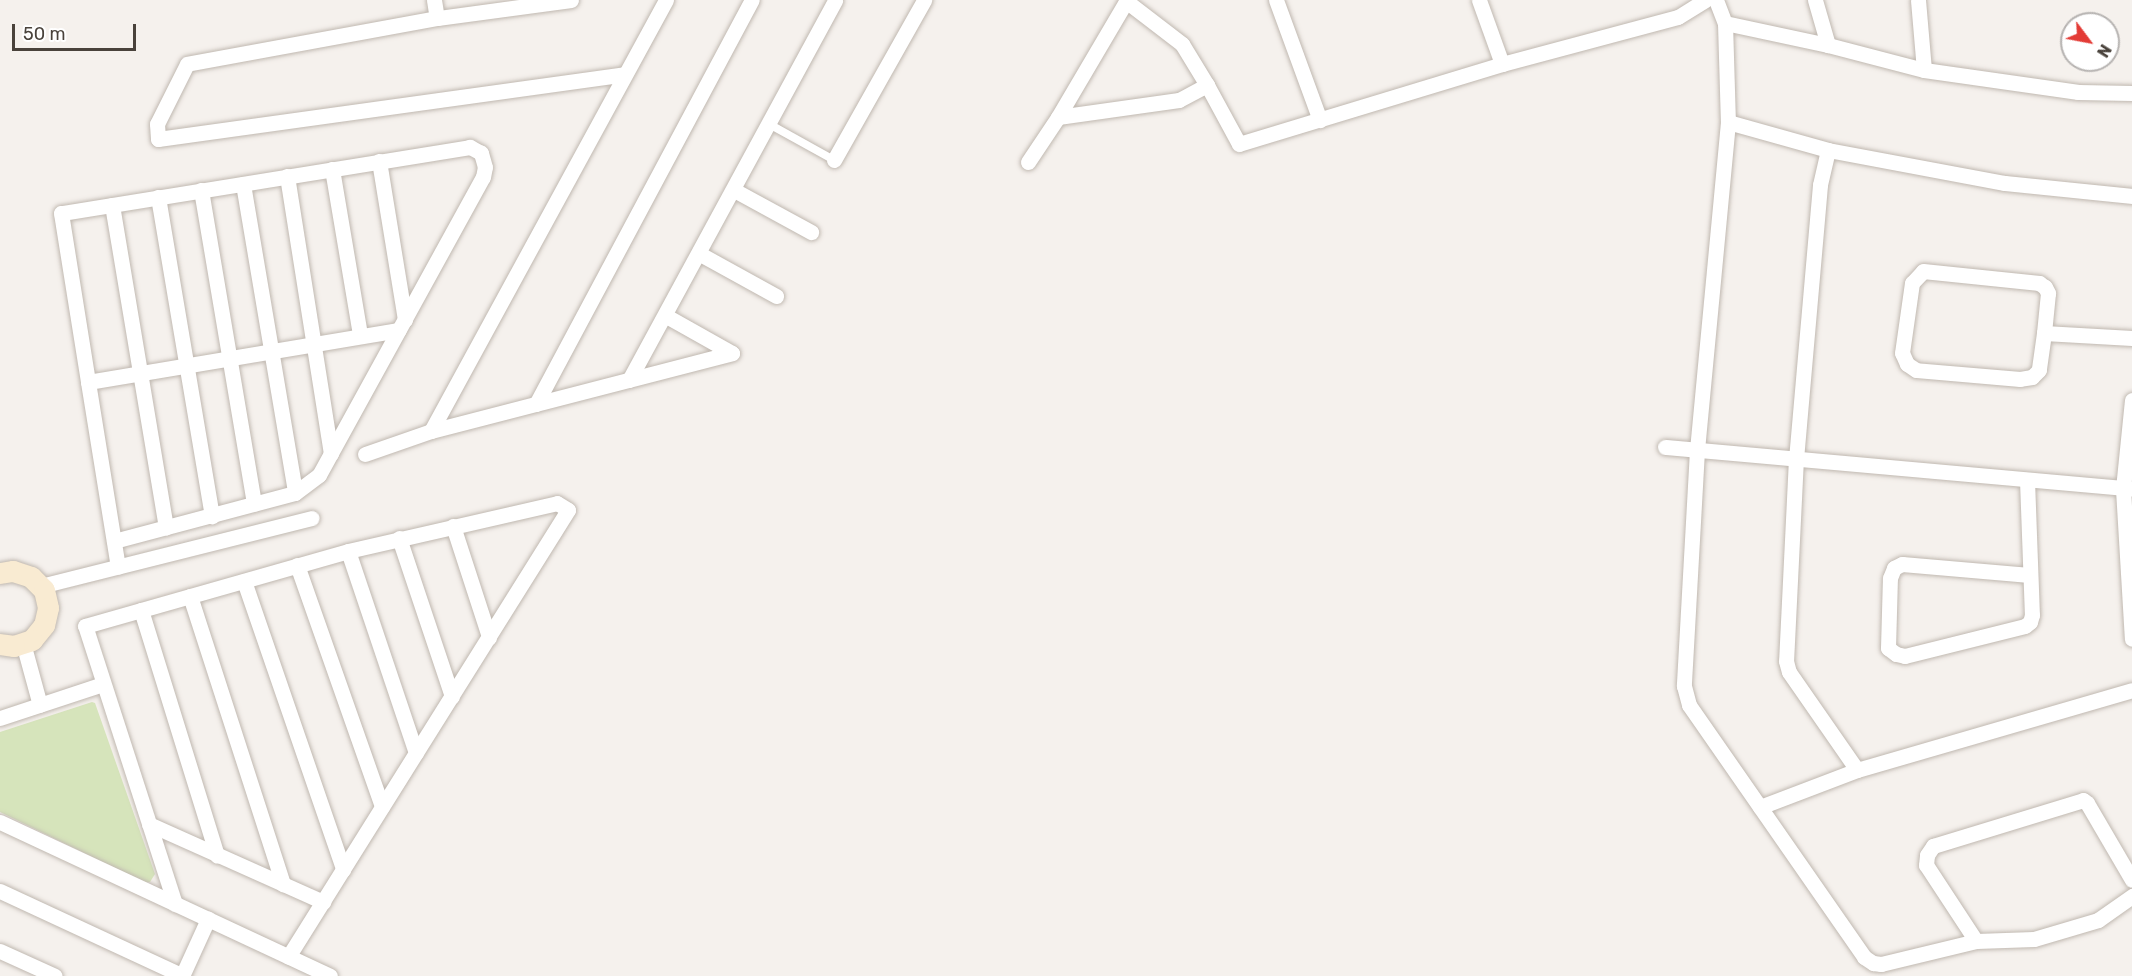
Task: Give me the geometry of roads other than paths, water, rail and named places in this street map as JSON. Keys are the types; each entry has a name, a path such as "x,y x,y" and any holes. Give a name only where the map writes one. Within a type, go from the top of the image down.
{"street":[{"path":"435,0 437,18"},
{"path":"571,0 437,18 187,64 157,124 158,139 624,74"},
{"path":"431,431 666,0"},
{"path":"536,404 752,0"},
{"path":"629,380 700,254 836,0"},
{"path":"834,160 924,0"},
{"path":"1029,162 1126,0 1182,44 1239,144 1502,64 1677,17 1705,0"},
{"path":"1276,0 1320,120"},
{"path":"1479,0 1502,64"},
{"path":"1716,0 1725,23 1728,122 1697,450 1686,697 1864,957 1872,963 1881,964 1976,941 2034,939 2098,920 2132,896"},
{"path":"1815,0 1828,45"},
{"path":"1918,0 1924,70"},
{"path":"1725,23 1828,45 1924,70 2078,92 2132,93"},
{"path":"1058,117 1179,100 1207,85"},
{"path":"1728,122 1828,150 2004,183 2132,196"},
{"path":"114,541 295,493 319,475 483,177 484,161 481,153 470,147 61,213 118,567"},
{"path":"1828,150 1820,185 1796,458 1786,661 1788,672 1857,770"},
{"path":"379,161 402,325"},
{"path":"332,169 360,335"},
{"path":"287,176 331,454"},
{"path":"243,184 295,493"},
{"path":"201,190 254,504"},
{"path":"734,190 811,232"},
{"path":"158,197 212,516"},
{"path":"112,205 166,528"},
{"path":"700,254 776,296"},
{"path":"1923,271 2039,283 2048,293 2044,333 2038,370 2032,377 2020,379 1916,370 1907,364 1902,353 1912,283 1923,271"},
{"path":"365,454 431,431 732,353 666,316"},
{"path":"88,382 360,335 402,325"},
{"path":"2044,333 2132,338"},
{"path":"2132,400 2128,489 2132,639"},
{"path":"1665,447 2128,489"},
{"path":"2027,480 2032,615 2025,626 1905,656 1896,654 1888,648 1890,578 1894,568 1902,564 2030,575"},
{"path":"175,904 86,626 348,550 557,503 568,510 288,957"},
{"path":"41,586 312,518"},
{"path":"453,526 489,637"},
{"path":"399,538 452,696"},
{"path":"348,550 416,753"},
{"path":"297,565 382,807"},
{"path":"0,644 24,644 39,633 48,617 47,598 41,586 22,573 1,566"},
{"path":"244,581 343,869"},
{"path":"190,596 283,884"},
{"path":"141,610 217,855"},
{"path":"24,644 40,705"},
{"path":"0,718 103,684"},
{"path":"1760,807 1857,770 2132,690"},
{"path":"1976,941 1926,865 1927,855 1933,846 2083,800 2087,803 2132,880"},
{"path":"0,822 330,976"},
{"path":"149,824 323,902"},
{"path":"0,891 183,976 208,919"},
{"path":"0,951 55,976"}],"lane":[{"path":"769,124 834,160"}]}
